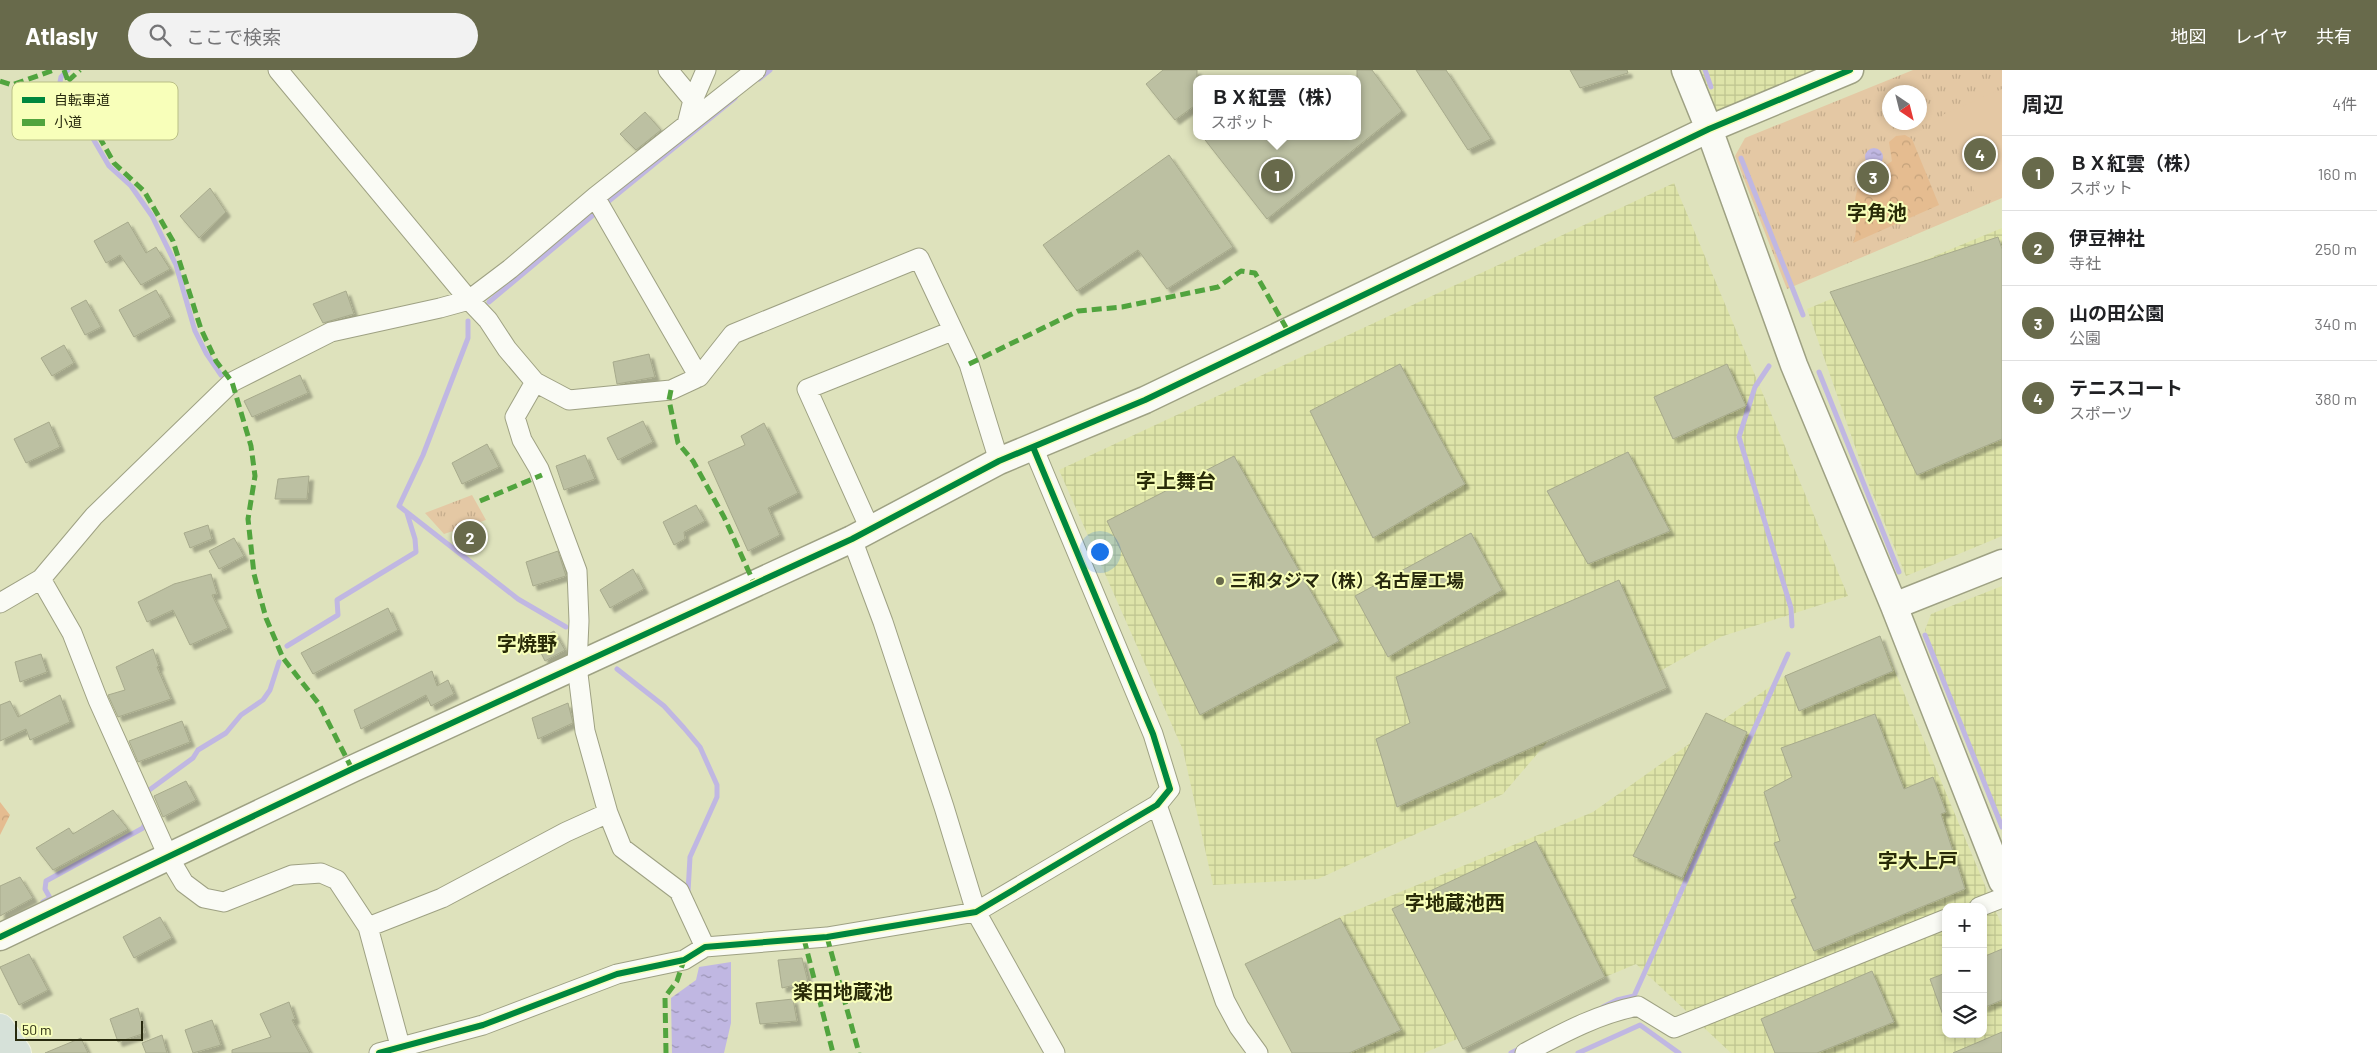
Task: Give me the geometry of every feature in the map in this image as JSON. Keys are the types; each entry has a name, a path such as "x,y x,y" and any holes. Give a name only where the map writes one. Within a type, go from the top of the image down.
{"main road":[{"path":"0,1028 17,1053"}],"street":[{"path":"278,70 469,300 488,320 507,349 534,382 569,400 671,390 699,377 733,334 918,258 969,364 999,462"},
{"path":"668,70 693,100"},
{"path":"687,124 693,100 706,70"},
{"path":"0,603 41,579 94,516 232,382 331,332 469,300 510,269 595,197 756,70"},
{"path":"1685,70 1709,129 1794,365 1894,606 2002,881"},
{"path":"0,937 168,856 861,534 999,462 1145,400 1709,129 1850,70"},
{"path":"595,197 699,377"},
{"path":"952,331 807,389 861,534 889,640 944,807 976,912 1055,1053"},
{"path":"534,382 515,416 522,440 540,469 577,570 579,621 577,666 585,731 608,813 622,848 679,891 705,947"},
{"path":"379,1053 402,1050 483,1024 617,974 684,960 705,947 827,937 976,912 1157,805 1170,790 1152,734 1033,447"},
{"path":"1894,606 2002,563"},
{"path":"41,579 72,633 98,700 168,856 184,883 204,898 224,902 292,876 322,873 337,880 368,927 402,1050"},
{"path":"1157,805 1225,1001 1239,1027 1258,1053"},
{"path":"368,927 442,898 566,832 608,813"},
{"path":"1987,904 2002,898"},
{"path":"1524,1053 1615,1010 1638,1006 1674,1028 1942,921"}],"shaded area":[{"path":"1685,70 1850,70 1709,129"},
{"path":"1674,183 1848,596 1723,636 1561,726 1503,794 1318,879 1213,885 1183,750 1059,470"},
{"path":"2002,228 2002,536 1906,576 1865,475 1807,309"},
{"path":"2002,586 2002,824 1925,630 1931,614"},
{"path":"1880,636 2002,926 2002,1053 1731,1053 1636,964 1424,1053 1306,1053 1245,964 1340,917 1593,812 1785,676"}],"green space":[{"path":"1913,70 2002,70 2002,198 1787,289 1735,156 1745,138"},
{"path":"2002,89 2002,194 1979,203 1942,115"},
{"path":"1905,135 1912,139 1939,205 1853,243 1856,229 1855,199 1860,185 1892,161 1889,142 1896,136"},
{"path":"472,495 486,520 444,534 425,513"},
{"path":"0,802 10,815 0,835"}],"water":[{"path":"1874,148 1880,151 1883,157 1880,163 1874,166 1868,163 1865,157 1868,151"},
{"path":"731,962 731,1023 724,1053 672,1053 671,998 696,980 699,967"}],"building":[{"path":"1163,70 1197,70 1197,75 1193,75 1193,107 1175,120 1146,84"},
{"path":"1357,70 1372,70 1402,111 1267,219 1205,140 1361,140 1361,75 1357,75"},
{"path":"1416,70 1446,70 1491,139 1468,150"},
{"path":"1570,70 1627,70 1628,73 1580,88"},
{"path":"645,112 661,130 636,150 620,134"},
{"path":"1169,155 1233,247 1167,289 1138,250 1077,291 1043,245"},
{"path":"210,188 226,212 199,238 180,216"},
{"path":"128,222 146,253 156,247 170,269 141,285 120,255 106,263 94,241"},
{"path":"1998,237 2002,249 2002,439 1917,475 1830,292"},
{"path":"156,290 171,317 134,337 119,310"},
{"path":"346,291 354,314 323,323 313,304"},
{"path":"86,300 101,327 85,335 71,308"},
{"path":"64,345 74,363 52,376 41,358"},
{"path":"649,354 655,377 617,384 613,362"},
{"path":"1400,364 1465,484 1373,538 1310,411"},
{"path":"1727,364 1746,406 1673,439 1654,397"},
{"path":"300,375 308,393 252,417 244,401"},
{"path":"643,421 653,442 618,460 607,438"},
{"path":"49,422 60,447 26,463 14,439"},
{"path":"764,423 798,493 768,508 780,535 748,551 708,462 745,445 741,436"},
{"path":"487,444 499,467 462,484 452,463"},
{"path":"1628,452 1670,531 1588,564 1547,491"},
{"path":"585,455 595,479 564,490 556,466"},
{"name":"三和タジマ（株）名古屋工場","path":"1234,456 1339,641 1200,715 1107,521"},
{"path":"309,476 307,499 275,499 278,479"},
{"path":"696,505 705,521 684,532 685,539 674,545 663,522"},
{"path":"208,525 212,539 190,548 184,533"},
{"path":"1471,533 1502,590 1388,657 1355,596"},
{"path":"234,538 244,556 219,569 209,551"},
{"path":"558,551 566,576 533,586 526,562"},
{"path":"633,569 644,589 610,608 600,590"},
{"path":"211,574 217,594 212,595 228,628 190,645 173,610 147,622 138,602 174,584"},
{"path":"1619,580 1667,688 1397,807 1376,739 1410,723 1396,677"},
{"path":"388,608 398,630 313,674 301,653"},
{"path":"554,631 565,650 545,661 535,641"},
{"path":"1880,636 1893,671 1799,711 1785,676"},
{"path":"153,649 159,666 157,667 171,699 118,717 108,695 125,690 116,667"},
{"path":"41,654 47,672 20,682 15,662"},
{"path":"432,671 437,686 448,680 454,694 431,706 426,695 361,729 354,710"},
{"path":"60,695 70,722 30,740 26,729 0,741 0,705 10,701 18,717"},
{"path":"568,703 573,723 538,739 532,718"},
{"path":"1706,713 1747,732 1682,878 1633,856"},
{"path":"1875,714 1904,789 1933,777 1946,812 1941,814 1965,889 1814,951 1791,900 1796,898 1774,843 1780,841 1764,792 1792,777 1781,748"},
{"path":"182,721 190,742 138,762 129,741"},
{"path":"186,781 196,800 163,817 154,796"},
{"path":"113,810 128,829 53,870 36,848 69,828 73,834"},
{"path":"1536,841 1605,977 1463,1049 1392,909"},
{"path":"20,877 33,898 0,916 0,886"},
{"path":"160,917 172,938 134,958 123,937"},
{"path":"1340,918 1401,1030 1349,1053 1292,1053 1245,964"},
{"path":"2002,949 2002,1000 1987,1006 1987,993 1987,955"},
{"path":"29,954 48,990 19,1005 0,967"},
{"path":"802,958 808,982 782,988 778,960"},
{"path":"1872,971 1894,1022 1817,1053 1775,1053 1761,1019"},
{"path":"1942,974 1942,1012 1930,979"},
{"path":"793,999 797,1021 760,1024 756,1003"},
{"path":"289,1002 295,1019 292,1020 310,1053 232,1053 232,1050 271,1037 260,1014"},
{"path":"138,1008 145,1033 118,1042 110,1019"},
{"path":"212,1020 221,1045 193,1053 185,1030"},
{"path":"2002,1032 2002,1053 1953,1053"},
{"path":"162,1035 167,1053 146,1053 142,1043"},
{"path":"81,1038 88,1053 45,1053"}],"waterway":[{"path":"60,82 61,77 68,70"},
{"path":"759,79 770,70"},
{"path":"1705,70 1711,87"},
{"path":"604,205 735,98"},
{"path":"94,140 109,166 131,186 152,216 176,265 195,331 206,353 221,375"},
{"path":"1741,158 1803,315"},
{"path":"489,302 598,211"},
{"path":"468,321 468,338 423,455 399,506 518,599 566,627"},
{"path":"1769,366 1755,387 1739,437 1791,608 1792,626"},
{"path":"1819,372 1899,572"},
{"path":"287,646 338,615 337,600 416,552 415,539 407,513"},
{"path":"1925,635 2002,827"},
{"path":"1603,1007 1617,1000 1634,996 1788,654"},
{"path":"148,791 193,758 198,750 226,733 241,715 263,700 270,690 279,662"},
{"path":"617,669 664,706 684,728 700,747 717,785 717,797 690,857 688,892"},
{"path":"43,902 50,898 45,889 46,881 143,828 146,821"},
{"path":"1578,1053 1640,1025 1679,1053"},
{"path":"1511,1053 1521,1048"}],"marked path":[{"path":"20,82 54,70"},
{"path":"64,70 69,82"},
{"path":"68,81 80,70"},
{"path":"0,81 12,85"},
{"path":"101,140 114,163 144,191 173,241 201,329 216,361 232,382 251,446 255,476 248,519 254,574 266,618 283,658 319,704 352,769"},
{"path":"969,364 1078,311 1122,307 1218,287 1241,271 1255,273 1288,331"},
{"path":"671,390 669,400 678,443 693,461 724,517 754,583"},
{"path":"480,501 542,475"},
{"path":"827,937 859,1053"},
{"path":"804,939 833,1053"},
{"path":"666,1053 665,997 677,981 684,960"}],"cycle path":[{"path":"0,937 352,769 852,539 999,461 1145,400 1709,129 1850,70"},
{"path":"379,1053 483,1025 617,974 684,960 705,947 827,937 976,912 1157,805 1170,789 1153,734 1033,447"}],"place":[{"name":"テニスコート","path":"1980,154"},
{"name":"ＢＸ紅雲（株）","path":"1277,175"},
{"name":"山の田公園","path":"1873,177"},
{"name":"伊豆神社","path":"470,537"},
{"name":"三和タジマ（株）名古屋工場","path":"1220,581"}],"district":[{"name":"字角池","path":"1877,213"},
{"name":"字上舞台","path":"1176,481"},
{"name":"字焼野","path":"527,644"},
{"name":"字大上戸","path":"1918,861"},
{"name":"字地蔵池西","path":"1455,903"},
{"name":"楽田地蔵池","path":"843,992"}]}
